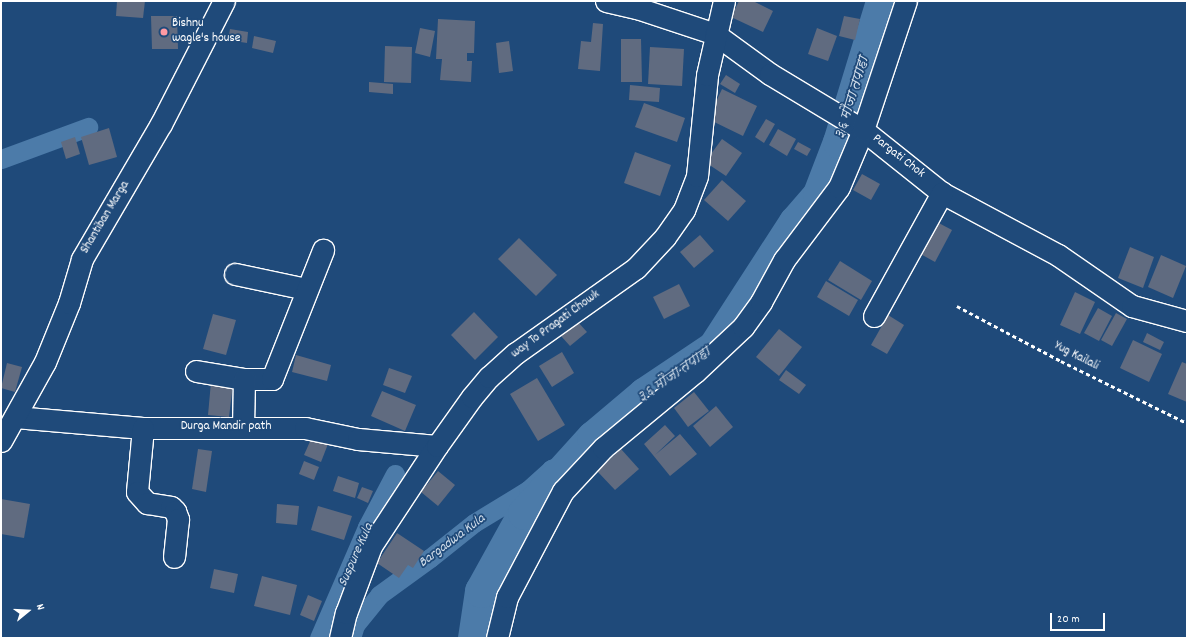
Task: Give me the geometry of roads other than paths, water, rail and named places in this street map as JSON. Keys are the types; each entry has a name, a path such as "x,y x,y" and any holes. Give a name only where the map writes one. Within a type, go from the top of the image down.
{"street":[{"name":"Shantiban Marga","path":"1,441 45,362 69,303 82,259 160,124 224,1"},
{"name":"Pargati Chok","path":"606,1 637,8 715,34 770,74 860,128 942,193 1058,255 1132,306 1187,321"},
{"name":"way To Pragati Chowk","path":"340,638 346,614 371,546 437,446 489,377 516,353 636,268 665,237 684,210 697,176 707,75 715,34 724,1"},
{"path":"497,638 507,597 563,491 603,448 700,368 743,327 761,302 784,260 839,187 906,1"},
{"path":"874,316 942,193"},
{"path":"196,371 244,379 272,379 306,289 323,250"},
{"path":"235,274 306,289"},
{"path":"243,427 244,379"},
{"name":"Durga Mandir path","path":"15,417 143,428 305,428 358,439 437,446"},
{"path":"143,428 137,492 146,503 170,507 175,511 178,518 174,557"}],"waterway":[{"name":"३६ मौजा तपाहा","path":"474,638 481,591 524,513 593,437 644,394 714,347 795,222 819,194 839,142 882,1"},
{"path":"1,159 88,127"},
{"name":"Bargadwa Kula","path":"351,638 355,625 379,595 430,558 474,523 528,490 551,469 570,462"},
{"name":"Suspure Kula","path":"319,638 367,527 395,474"}],"place":[{"name":"Bishnu wagle's house","path":"164,32"}]}
